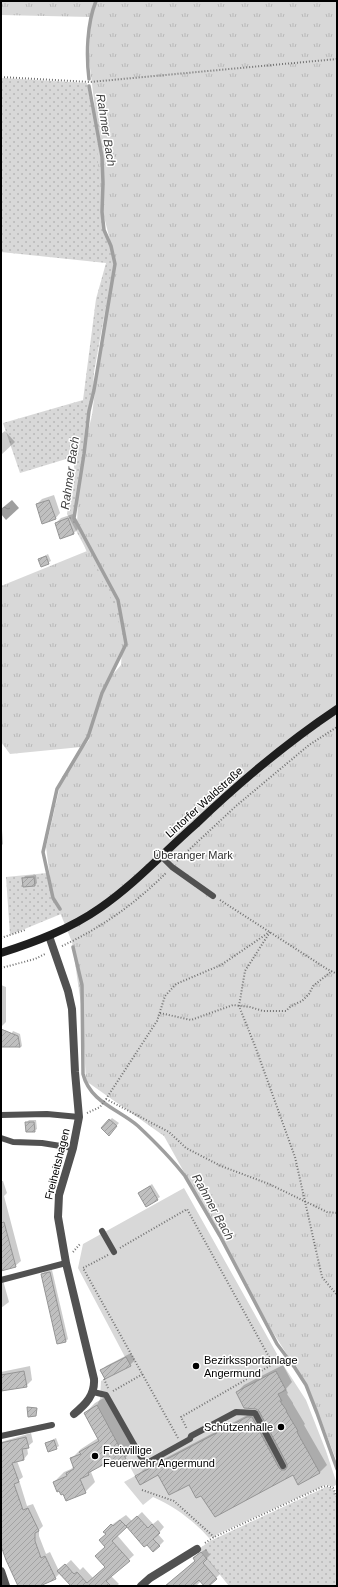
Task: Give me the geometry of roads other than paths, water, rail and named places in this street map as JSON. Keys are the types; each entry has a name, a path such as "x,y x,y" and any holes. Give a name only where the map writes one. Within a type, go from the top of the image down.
{"main road":[{"name":"Lintorfer Waldstraße","path":"1,953 49,936 99,909 130,885 232,789 265,761 302,732 337,709"}],"street":[{"name":"Freiheitshagen","path":"49,936 68,991 72,1009 79,1117 73,1148 58,1203 59,1225 66,1263 94,1379 95,1386 93,1392"},
{"path":"74,1414 86,1404 93,1392"},
{"path":"141,1586 150,1578 197,1549"},
{"path":"1,1571 6,1586"}],"lane":[{"path":"161,856 172,866 214,896"},
{"path":"1,1115 47,1114 79,1117"},
{"path":"1,1138 13,1142 42,1143 73,1148"},
{"path":"102,1231 114,1252"},
{"path":"1,1280 66,1263"},
{"path":"93,1392 106,1395 145,1464 182,1444 190,1439 191,1436 236,1412 255,1413 283,1466"},
{"path":"1,1436 52,1425"}],"water":[{"path":"12,500 19,508 6,520 1,514 1,509"}],"waterway":[{"name":"Rahmer Bach","path":"89,79 88,39 96,1"},
{"name":"Rahmer Bach","path":"60,909 53,898 43,852 57,789 88,737 102,693 126,644 118,600 74,518 89,411 94,390 115,264 111,246 104,230 102,212 102,157 89,86"},
{"name":"Rahmer Bach","path":"73,947 82,985 83,1074 87,1084 98,1098 138,1126 185,1176 220,1236 277,1344 306,1385 337,1469"}],"place":[{"name":"Bezirkssportanlage Angermund","path":"196,1366"},
{"name":"Schützenhalle","path":"281,1427"},
{"name":"Freiwillige Feuerwehr Angermund","path":"95,1456"}],"park label":[{"name":"Überanger Mark","path":"193,855"}]}
